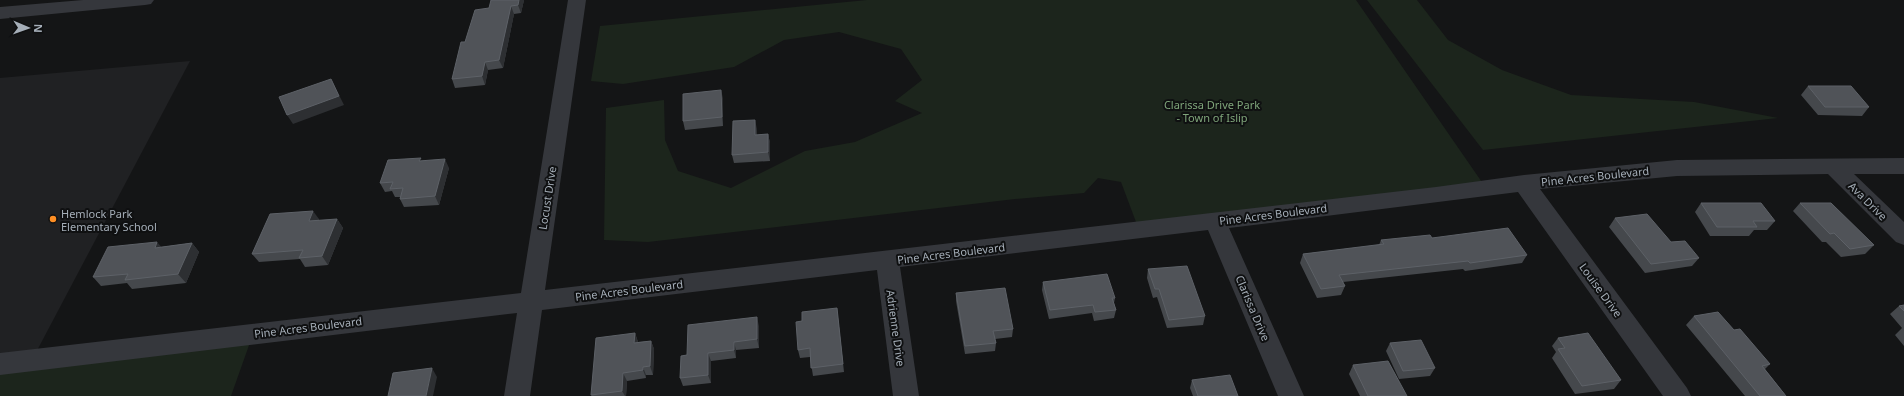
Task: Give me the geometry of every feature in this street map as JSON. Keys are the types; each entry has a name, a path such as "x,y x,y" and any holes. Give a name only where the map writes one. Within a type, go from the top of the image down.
{"street":[{"path":"0,13 145,0"},
{"name":"Locust Drive","path":"517,396 577,0"},
{"name":"Ava Drive","path":"1833,166 1904,236"},
{"name":"Pine Acres Boulevard","path":"0,364 1215,221 1524,183 1677,168 1904,166"},
{"name":"Louise Drive","path":"1524,183 1678,396"},
{"name":"Clarissa Drive","path":"1215,221 1291,396"},
{"name":"Adrienne Drive","path":"886,260 906,396"}],"shaded area":[{"name":"Hemlock Park Elementary School","path":"190,61 32,360 0,363 0,78"}],"green space":[{"name":"Clarissa Drive Park - Town of Islip","path":"867,0 1356,0 1486,188 1139,230 1121,182 1098,178 1084,193 1015,199 648,242 604,240 606,108 664,100 665,140 678,171 731,188 805,151 855,142 922,113 895,101 922,80 901,49 839,32 784,40 734,67 623,84 591,81 600,26"},
{"path":"1367,0 1417,0 1448,40 1502,70 1571,95 1694,102 1778,118 1483,150"},
{"path":"253,334 231,396 0,396 0,363"}],"building":[{"path":"491,0 519,0 518,5 511,6 499,60 485,62 482,76 452,79 461,42 465,42 475,10 489,8"},
{"path":"331,79 339,96 287,115 279,97"},
{"path":"1808,86 1851,86 1869,107 1825,107"},
{"path":"721,90 722,117 683,121 683,94"},
{"path":"755,120 755,135 768,134 768,152 732,155 733,121"},
{"path":"421,158 419,161 445,159 435,196 400,199 403,188 390,189 393,182 380,183 388,160"},
{"path":"1701,203 1761,203 1775,221 1753,221 1757,227 1717,227"},
{"path":"1800,203 1831,203 1874,245 1850,249 1834,233 1830,234"},
{"path":"313,211 309,221 337,219 322,256 299,258 303,250 252,254 270,214"},
{"path":"1647,214 1671,242 1685,241 1699,258 1651,264 1615,218"},
{"path":"1508,228 1527,255 1470,263 1468,261 1339,275 1345,286 1321,289 1303,254 1384,244 1381,240 1430,235 1432,238"},
{"path":"157,242 155,248 192,243 178,274 125,280 128,274 93,277 108,247"},
{"path":"1187,266 1205,316 1169,320 1159,289 1155,289 1148,269"},
{"path":"1107,274 1115,298 1112,298 1116,310 1095,312 1093,305 1050,310 1043,282"},
{"path":"1005,288 1013,329 993,331 996,343 965,346 956,293"},
{"path":"1904,305 1904,311 1899,306"},
{"path":"837,308 843,364 811,368 810,348 798,350 796,322 802,321 802,312"},
{"path":"1718,312 1734,330 1740,329 1770,364 1762,366 1786,396 1760,396 1694,316"},
{"path":"757,317 757,339 734,342 734,350 708,353 708,375 680,378 681,356 687,355 688,325"},
{"path":"635,333 634,343 651,341 650,366 643,367 643,370 623,373 622,391 591,395 596,338"},
{"path":"1588,333 1621,380 1582,386 1558,349 1565,348 1558,338"},
{"path":"1421,340 1435,368 1403,371 1390,343"},
{"path":"1388,361 1407,396 1368,396 1353,365"},
{"path":"432,368 426,396 388,396 393,373"},
{"path":"1230,375 1238,396 1198,396 1192,380"}],"place":[{"name":"Hemlock Park Elementary School","path":"53,219"}]}
